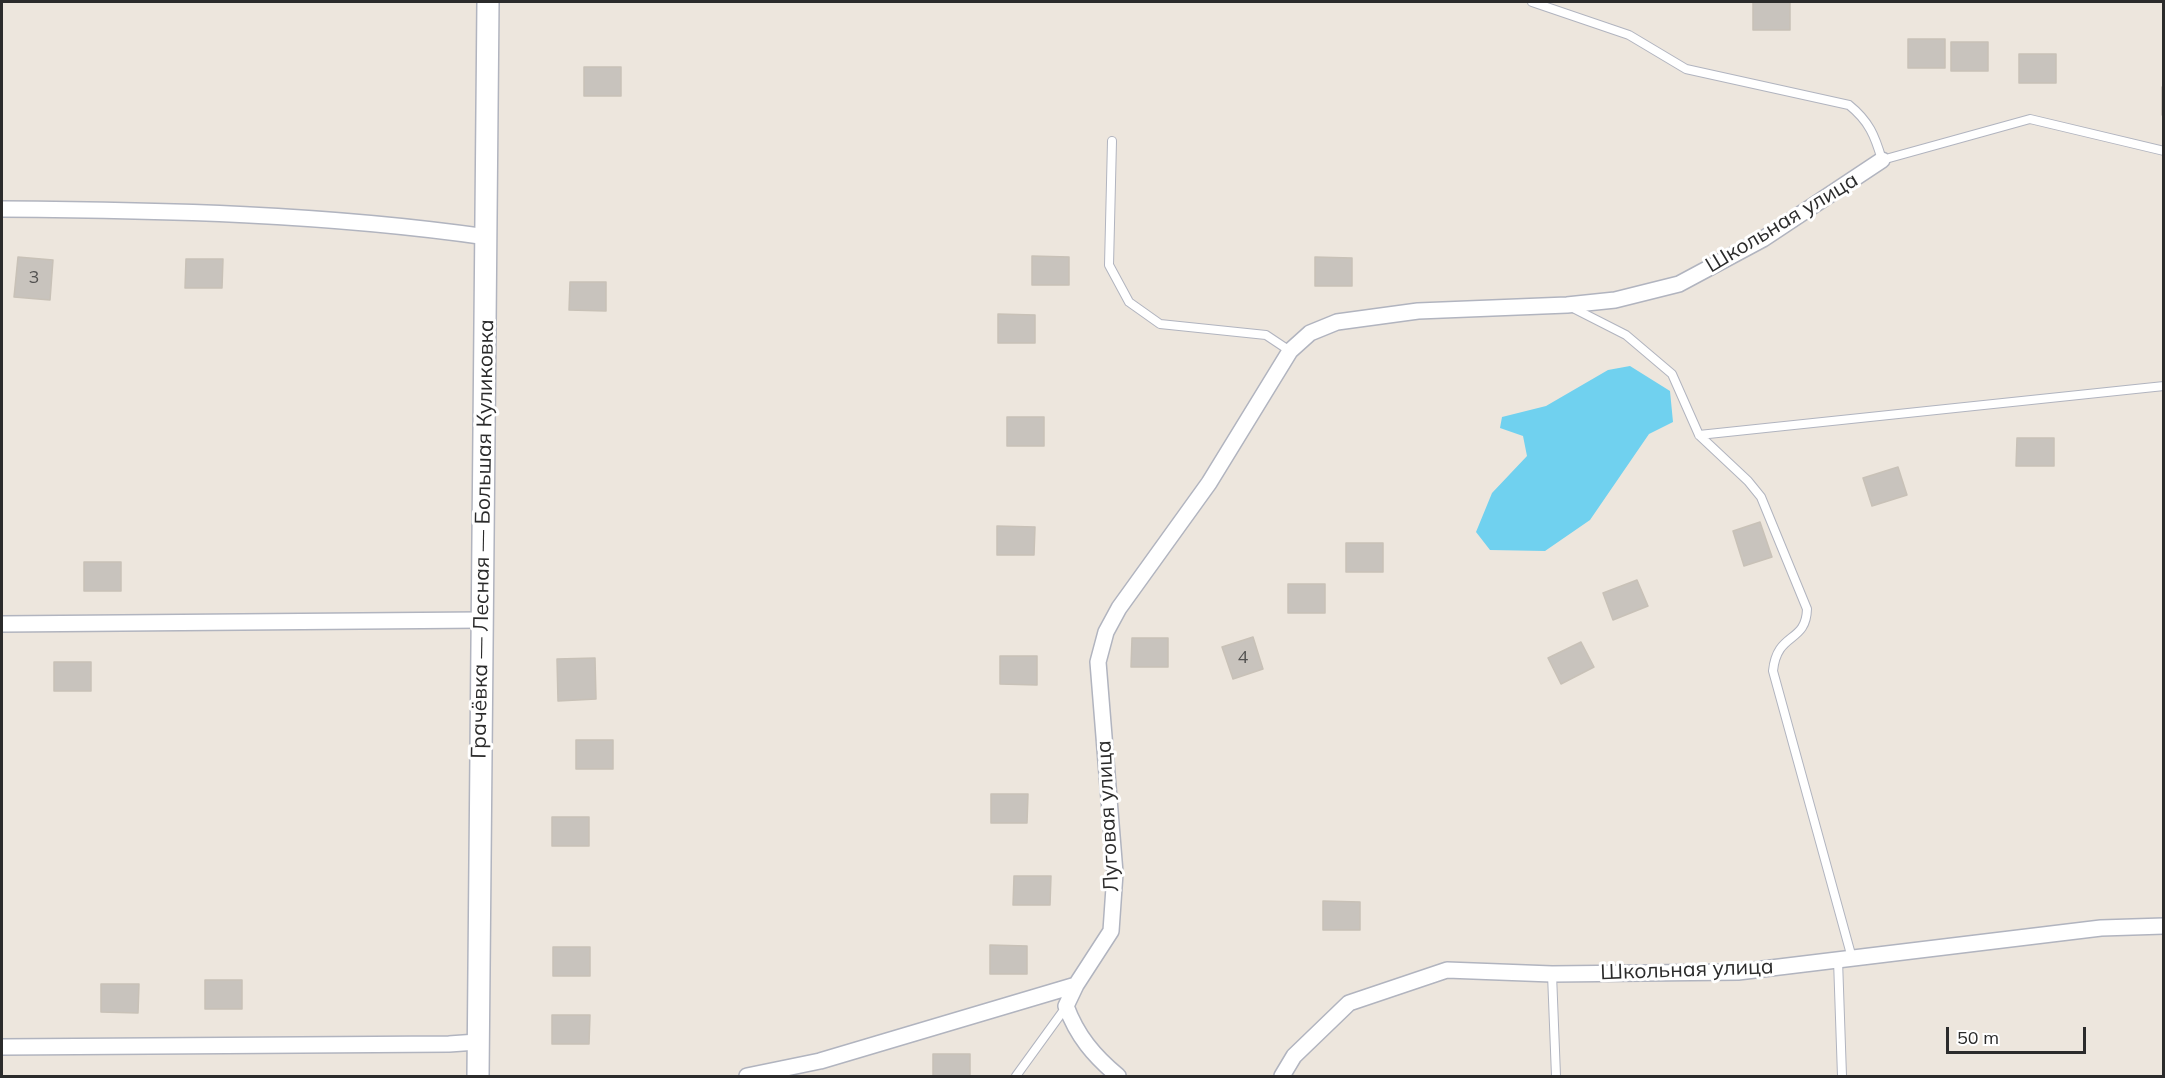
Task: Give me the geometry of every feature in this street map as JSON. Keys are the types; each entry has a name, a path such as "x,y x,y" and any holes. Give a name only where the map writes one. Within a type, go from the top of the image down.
{"street":[{"name":"Грачёвка — Лесная — Большая Куликовка","path":"478,1077 488,2"},
{"name":"Школьная улица","path":"1290,351 1310,333 1337,322 1418,311 1567,305 1615,300 1679,284 1763,239 1882,160"},
{"path":"2,209 229,213 396,225 487,237"},
{"name":"Луговая улица","path":"1066,1006 1076,985 1111,931 1115,873 1098,662 1106,632 1119,608 1209,483 1290,351"},
{"path":"2,624 481,620"},
{"name":"Школьная улица","path":"1282,1077 1294,1056 1349,1003 1447,970 1552,974 1738,972 2101,928 2163,926"},
{"path":"747,1077 820,1061 1076,985"},
{"path":"1066,1006 1074,1028 1095,1057 1118,1077"},
{"path":"2,1047 477,1042"}],"lane":[{"path":"1532,2 1629,34 1686,69 1849,105 1864,116 1873,130 1882,160 2030,119 2163,151"},
{"path":"1112,141 1109,265 1129,302 1160,324 1266,335 1290,351"},
{"path":"1567,305 1626,335 1672,374 1700,435 1748,481 1761,497 1807,609 1806,622 1800,632 1782,644 1775,656 1773,671 1845,959 1842,1077"},
{"path":"1700,435 2163,386"},
{"path":"1552,974 1556,1077"},
{"path":"1016,1077 1066,1006"}],"water":[{"path":"1630,366 1670,391 1673,422 1649,434 1590,520 1545,551 1490,550 1476,532 1492,493 1527,456 1523,436 1500,428 1502,417 1546,406 1608,370"}],"building":[{"path":"1753,2 1790,2 1790,30 1753,30"},
{"path":"1908,39 1945,39 1945,68 1908,68"},
{"path":"1951,42 1988,42 1988,71 1951,71"},
{"path":"2019,54 2056,54 2056,83 2019,83"},
{"path":"584,67 621,67 621,96 584,96"},
{"path":"2162,87 2164,87 2164,115 2162,115"},
{"path":"1032,256 1069,257 1069,285 1032,285"},
{"path":"18,257 53,260 50,300 14,297"},
{"path":"1315,257 1352,258 1352,286 1315,286"},
{"path":"186,259 223,259 222,288 185,288"},
{"path":"570,282 606,282 606,311 569,310"},
{"path":"998,314 1035,315 1035,343 998,343"},
{"path":"1007,417 1044,417 1044,446 1007,446"},
{"path":"2017,438 2054,438 2054,466 2016,466"},
{"path":"1898,467 1907,495 1872,506 1863,478"},
{"path":"1760,522 1772,557 1744,566 1733,531"},
{"path":"997,526 1035,527 1034,555 997,555"},
{"path":"1346,543 1383,543 1383,572 1346,572"},
{"path":"84,562 121,562 121,591 84,591"},
{"path":"1637,580 1648,606 1613,620 1603,593"},
{"path":"1288,584 1325,584 1325,613 1288,613"},
{"path":"1253,637 1263,669 1233,679 1222,647"},
{"path":"1132,638 1168,638 1168,667 1131,667"},
{"path":"1581,642 1594,667 1561,684 1548,658"},
{"path":"1000,656 1037,656 1037,685 1000,684"},
{"path":"595,658 596,699 558,701 557,659"},
{"path":"54,662 91,662 91,691 54,691"},
{"path":"576,740 613,740 613,769 576,769"},
{"path":"991,794 1028,794 1027,823 991,823"},
{"path":"552,817 589,817 589,846 552,846"},
{"path":"1014,876 1051,876 1050,905 1013,905"},
{"path":"1323,901 1360,902 1360,930 1323,930"},
{"path":"990,945 1027,946 1027,974 990,974"},
{"path":"553,947 590,947 590,976 553,976"},
{"path":"205,980 242,980 242,1009 205,1009"},
{"path":"101,984 139,984 138,1013 101,1012"},
{"path":"552,1015 590,1015 589,1044 552,1044"},
{"path":"933,1054 970,1054 970,1076 933,1076"}]}
